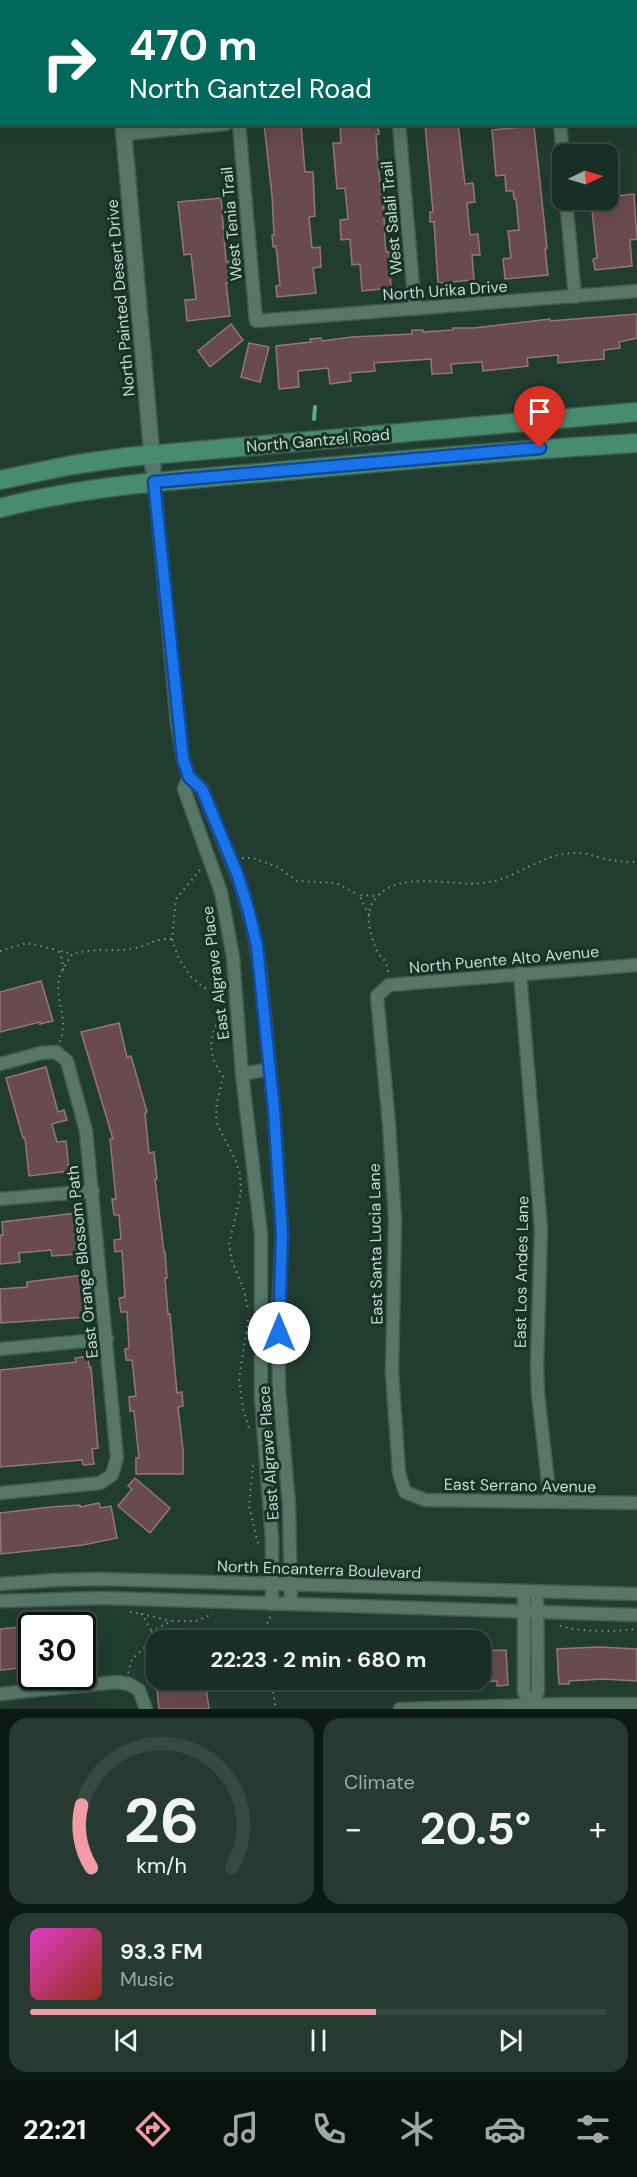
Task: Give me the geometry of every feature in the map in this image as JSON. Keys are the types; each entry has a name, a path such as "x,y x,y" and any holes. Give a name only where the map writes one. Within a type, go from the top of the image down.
{"main road":[{"name":"North Gantzel Road","path":"0,508 66,493 153,468 637,412"},
{"name":"North Gantzel Road","path":"0,480 81,463 153,468 637,443"}],"street":[{"path":"123,129 185,126"},
{"name":"West Tenia Trail","path":"239,126 256,321"},
{"name":"West Salali Trail","path":"399,126 415,309"},
{"path":"560,126 561,144"},
{"name":"North Painted Desert Drive","path":"123,129 153,468"},
{"path":"567,210 575,297"},
{"name":"North Urika Drive","path":"256,321 637,291"},
{"name":"East Algrave Place","path":"153,468 178,733 183,759 189,777 202,789 231,858 246,899 257,946 270,1069 282,1234 278,1315 279,1388 290,1504 291,1604"},
{"name":"East Algrave Place","path":"189,777 184,789 213,864 230,935 242,1074 261,1234 261,1398 272,1539 272,1604"},
{"name":"North Puente Alto Avenue","path":"377,996 389,985 637,965"},
{"name":"East Los Andes Lane","path":"520,973 541,1228 537,1367 550,1500"},
{"name":"East Santa Lucia Lane","path":"377,996 395,1220 392,1373 399,1473 405,1492"},
{"path":"0,1064 41,1053 56,1052"},
{"name":"East Orange Blossom Path","path":"0,1493 100,1484 112,1475 117,1458 86,1131 67,1061 56,1052"},
{"path":"242,1074 270,1069"},
{"path":"0,1199 93,1191"},
{"path":"0,1349 107,1339"},
{"name":"East Serrano Avenue","path":"405,1492 425,1500 637,1503"},
{"name":"North Encanterra Boulevard","path":"0,1584 72,1579 637,1594"},
{"path":"524,1592 524,1692 532,1705"},
{"path":"532,1705 538,1691 537,1592"},
{"path":"0,1601 103,1598 637,1615"},
{"path":"0,1694 117,1682 134,1687 146,1709"},
{"path":"400,1709 637,1704"}],"path":[{"path":"389,985 387,962 377,949 370,928 369,915 372,905 391,886 414,880 459,885 485,883 511,877 545,858 563,854 579,853 620,862 637,862"},
{"path":"231,858 254,858 278,867 297,881 336,884 359,896 379,896"},
{"path":"213,864 201,869 176,899 172,939 177,957 190,975 226,1005 216,1024 211,1044 213,1063 223,1076 217,1103 219,1126 240,1174 241,1192 229,1245 232,1261 244,1290 248,1311 247,1333 242,1349 239,1379 243,1408 252,1438"},
{"path":"359,896 369,915"},
{"path":"0,951 27,943 72,954 88,950 137,948 153,940 172,939"},
{"path":"58,950 63,970"},
{"path":"56,1052 65,1020 58,994 59,978 72,954"},
{"path":"253,1457 249,1506 260,1550"},
{"path":"151,1630 142,1614 171,1621 196,1621 224,1609 225,1602"},
{"path":"265,1630 273,1611 272,1604"},
{"path":"154,1630 171,1621"},
{"path":"559,1626 576,1630 637,1629"},
{"path":"134,1687 127,1669 132,1659 146,1644"},
{"path":"273,1690 276,1709"}],"building":[{"path":"264,126 301,126 305,172 313,172 315,216 309,217 312,248 320,247 321,267 313,268 316,293 277,297 276,286 280,285 276,246 273,247 272,195"},
{"path":"340,126 378,126 379,134 376,135 378,165 381,190 383,190 385,242 386,252 389,252 391,288 362,291 360,264 352,265 350,239 341,240 340,220 348,219 345,188 337,189 333,143 341,143"},
{"path":"425,126 458,126 465,184 473,183 475,202 467,203 470,235 478,234 480,255 472,255 474,280 438,283 434,222 430,222 430,212 433,212"},
{"path":"534,126 548,275 505,279 503,259 511,258 508,231 519,230 513,191 506,191 505,175 496,176 492,130"},
{"path":"634,194 637,239 630,240 632,266 595,270 593,259 597,258 592,210 618,210 618,196"},
{"path":"221,198 226,262 229,261 231,282 226,283 230,316 187,321 185,300 196,299 191,254 184,255 178,202"},
{"path":"637,314 637,338 619,342 620,348 604,350 604,359 558,363 558,355 527,358 528,366 483,371 482,362 451,364 452,373 432,374 431,359 374,363 375,371 350,373 351,381 330,384 328,368 298,371 299,387 279,389 276,346 311,342 310,339 321,338 322,341 412,334 412,330 423,330 423,332 453,330 453,328 474,328 550,319 550,321"},
{"path":"231,324 243,340 210,367 198,351"},
{"path":"249,343 269,347 260,382 241,377"},
{"path":"41,981 53,1021 0,1032 0,992"},
{"path":"119,1023 127,1057 131,1056 147,1112 145,1113 149,1153 154,1152 177,1393 182,1392 183,1406 178,1407 183,1449 183,1474 136,1474 136,1458 139,1458 134,1411 130,1411 129,1397 136,1396 132,1360 126,1360 125,1349 129,1348 127,1312 121,1312 119,1298 125,1297 122,1251 115,1252 114,1240 121,1239 119,1215 114,1215 112,1199 116,1199 110,1139 113,1139 81,1032"},
{"path":"46,1067 58,1112 64,1110 67,1120 52,1124 57,1142 66,1141 69,1171 29,1176 25,1138 23,1138 6,1078"},
{"path":"76,1213 79,1254 52,1256 51,1250 19,1253 20,1262 0,1264 2,1222"},
{"path":"83,1275 87,1317 1,1323 0,1289 27,1287 27,1282"},
{"path":"88,1356 98,1448 92,1449 94,1464 83,1465 82,1460 0,1467 0,1370 76,1362 75,1358"},
{"path":"135,1478 170,1508 150,1533 118,1506 132,1489 128,1486"},
{"path":"99,1503 100,1508 111,1506 117,1538 83,1545 1,1554 0,1513 51,1507 80,1505 80,1507"},
{"path":"18,1627 18,1668 0,1670 0,1629"},
{"path":"598,1647 637,1649 637,1681 603,1679 569,1681 569,1684 559,1684 557,1649"},
{"path":"506,1650 508,1685 497,1686 497,1681 491,1681 491,1651"},
{"path":"157,1690 206,1690 209,1709 159,1709"}],"waterway":[{"path":"314,419 315,407"}],"route":[{"path":"279,1333 282,1234 274,1110 257,946 238,876 202,789 189,777 183,759 177,723 154,482 540,448"}]}
